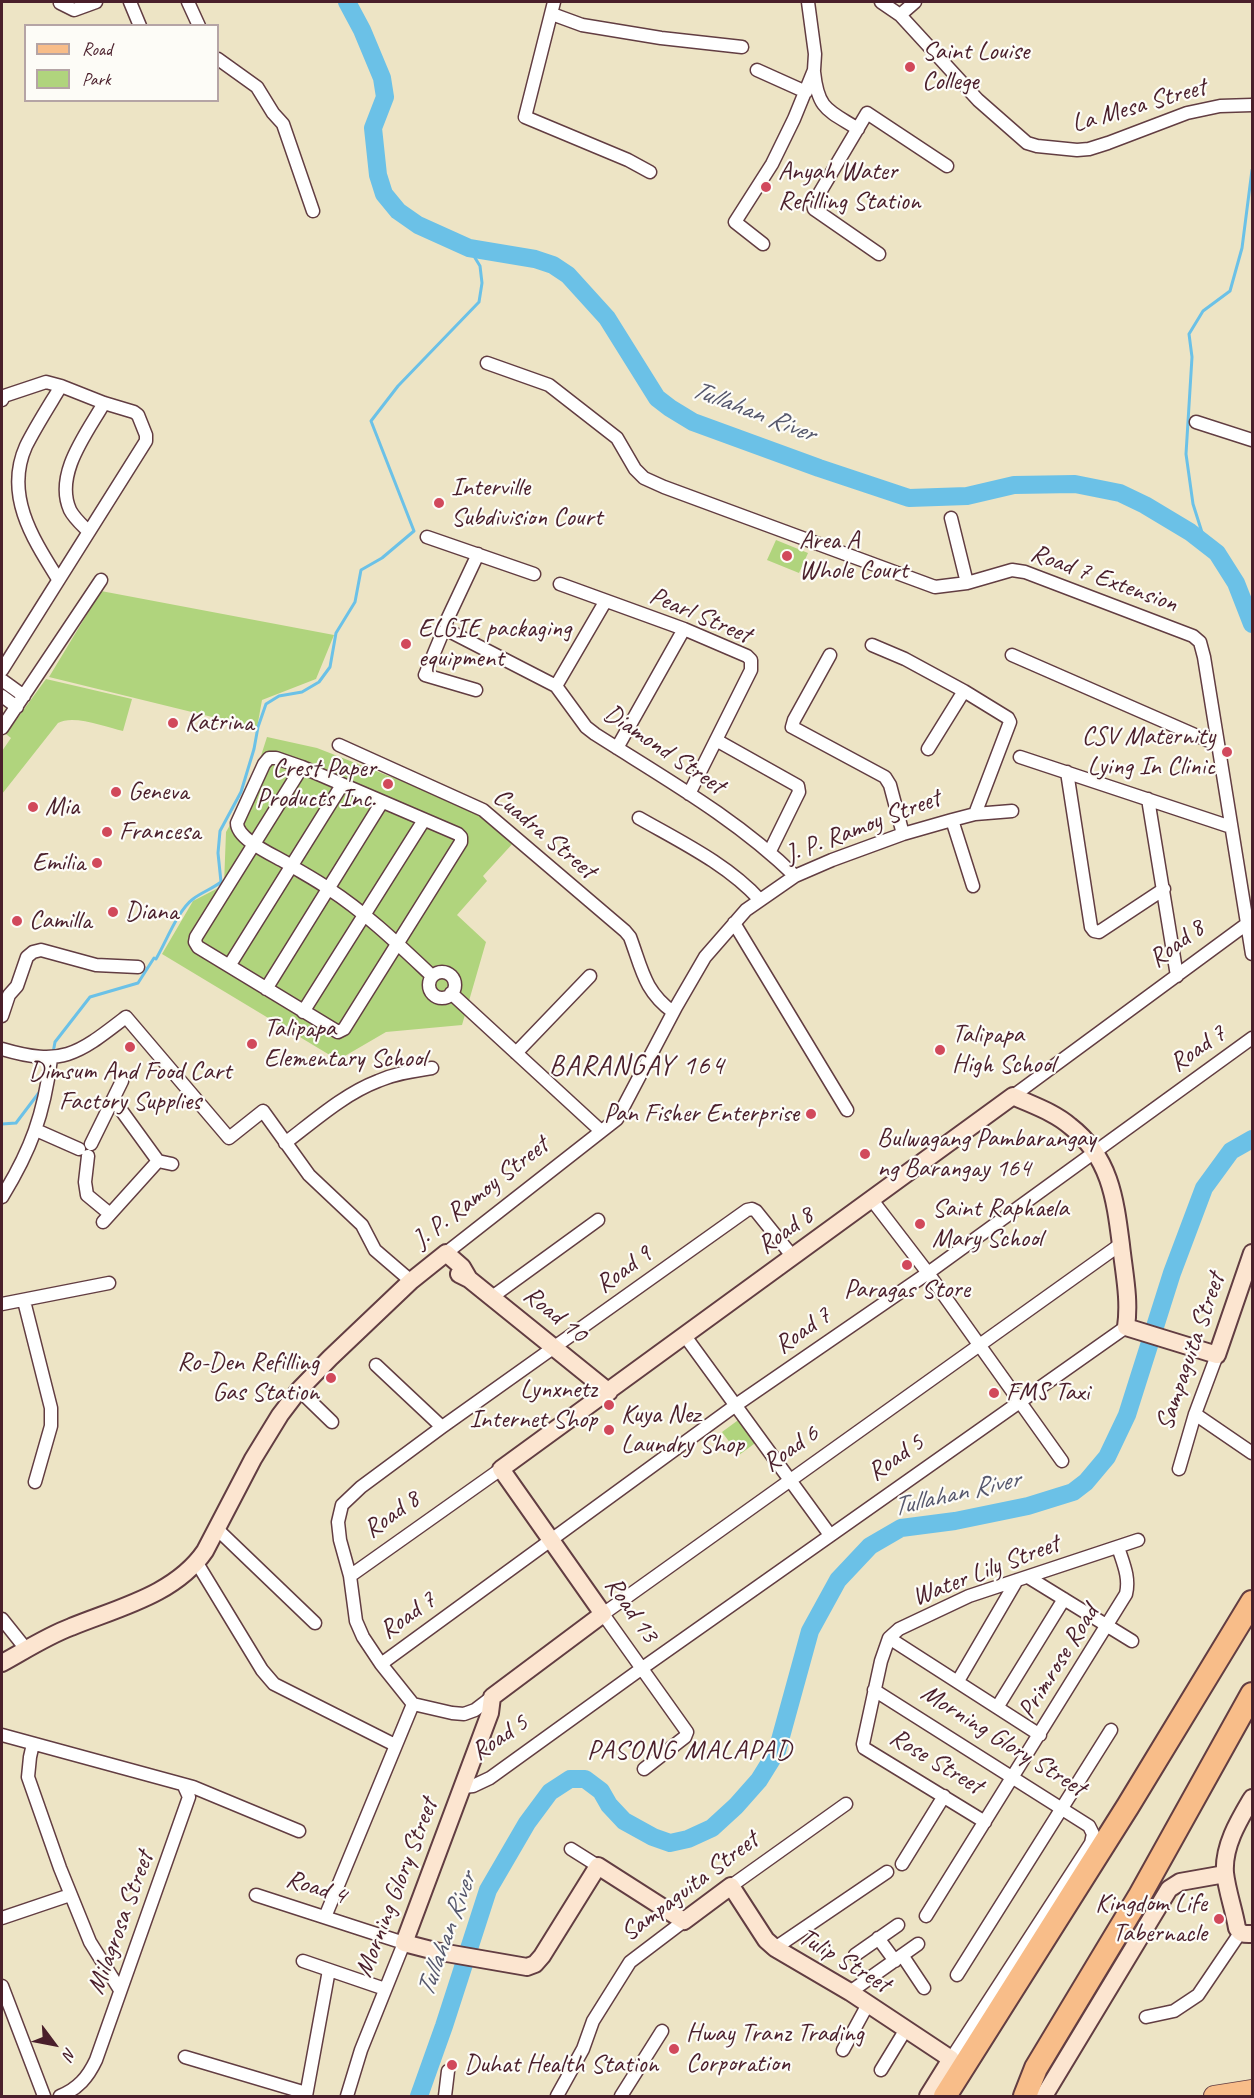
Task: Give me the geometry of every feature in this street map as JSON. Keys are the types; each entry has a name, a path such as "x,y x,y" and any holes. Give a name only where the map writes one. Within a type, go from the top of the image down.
{"highway":[{"path":"945,2097 1128,1806 1252,1602"},
{"path":"1025,2097 1036,2068 1139,1897 1252,1694"}],"main road":[{"path":"1214,2097 1252,2090"}],"street":[{"path":"60,3 74,10 96,2"},
{"path":"130,2 139,24"},
{"path":"188,2 198,24"},
{"path":"808,2 815,54 816,93 824,108 858,129"},
{"name":"La Mesa Street","path":"881,2 906,6 978,100 1027,143 1037,146 1060,149 1089,148 1186,113 1220,106 1252,105"},
{"path":"650,172 628,160 525,117 553,8 582,25 661,38 742,47"},
{"path":"219,60 257,87 273,113 283,124 313,211"},
{"path":"757,70 806,92"},
{"path":"763,244 735,222 772,164 814,70"},
{"path":"879,254 814,209 813,204 867,113 947,166"},
{"name":"Road 7 Extension","path":"487,363 549,385 618,438 635,469 644,478 654,483 935,587 968,583 1012,570 1025,572 1193,636 1200,642 1204,657 1252,954"},
{"path":"2,400 4,396 46,382 134,411 146,435 146,441 2,670"},
{"path":"58,579 24,518 19,499 19,481 22,458 27,446 61,386"},
{"path":"88,531 70,509 65,480 69,467 104,403"},
{"path":"1196,422 1252,440"},
{"path":"951,519 968,583"},
{"path":"427,537 534,574"},
{"path":"476,690 425,675 477,554"},
{"path":"2,728 102,580"},
{"name":"Pearl Street","path":"560,585 684,629 747,656 751,660 751,670 688,794"},
{"path":"556,686 605,602"},
{"name":"Diamond Street","path":"447,628 556,686 586,727 739,828 770,851 795,876"},
{"path":"617,748 684,629"},
{"path":"872,645 905,658 1008,718 1010,722 975,814"},
{"path":"830,655 792,727 885,777 890,785 903,834"},
{"path":"1012,655 1218,746"},
{"path":"2,680 24,696"},
{"path":"928,749 964,691"},
{"path":"2,696 17,707"},
{"path":"716,740 798,786 799,792 770,851"},
{"name":"Cuadra Street","path":"339,745 483,810 625,931 630,937 649,989 659,1002 673,1012"},
{"path":"302,767 254,844 196,937 195,942 198,946 338,1032 344,1029 398,944 461,842 458,834 302,767 276,758 269,759 264,764 237,823 237,829 241,835 254,844 330,889 364,915 398,944 432,976 429,984 431,993 439,997 448,996 451,993 601,1131"},
{"path":"1020,758 1232,827"},
{"path":"1066,772 1091,927 1094,931 1099,932 1164,889"},
{"path":"229,966 342,785"},
{"path":"1148,799 1177,976"},
{"path":"266,989 382,802"},
{"name":"J. P. Ramoy Street","path":"2,1663 69,1627 160,1590 197,1563 257,1451 299,1390 411,1281 617,1119 673,1012 705,957 734,923 760,900 795,876 903,834 975,814 1012,811"},
{"path":"639,818 715,862 749,888 760,900"},
{"path":"303,1012 424,820"},
{"path":"952,820 974,886"},
{"path":"734,923 847,1110"},
{"name":"Road 8","path":"350,1576 609,1392 1248,923"},
{"path":"2,1016 5,994 15,990 27,957 33,952 42,950 89,963 138,967"},
{"path":"516,1053 590,976"},
{"path":"2,1049 51,1059 83,1048 126,1017 229,1138 263,1112 309,1175 362,1225 375,1250 411,1281"},
{"name":"Road 7","path":"381,1664 736,1405 928,1273 1252,1038"},
{"path":"2,1197 37,1128 43,1108 51,1059"},
{"path":"285,1143 338,1103 377,1081 408,1071 432,1068"},
{"path":"122,1081 85,1149 84,1182 87,1194 106,1218 158,1161"},
{"path":"1013,1096 1070,1125 1095,1151 1104,1168 1114,1196 1134,1329 1217,1355"},
{"path":"113,1099 158,1161 172,1164"},
{"path":"37,1128 85,1149"},
{"path":"872,1200 928,1273 1062,1461"},
{"name":"Road 9","path":"412,1704 363,1637 357,1621 350,1576 340,1540 338,1522 342,1505 361,1487 442,1427 747,1210 756,1211 793,1257"},
{"path":"492,1297 598,1220"},
{"name":"Road 6","path":"492,1697 603,1614 1121,1244"},
{"name":"Sampaguita Street","path":"1179,1469 1195,1414 1252,1253"},
{"name":"Road 10","path":"442,1255 462,1267 469,1279 609,1392"},
{"path":"2,1304 109,1283"},
{"path":"24,1301 51,1408 51,1426 35,1482"},
{"name":"Road 5","path":"463,1787 473,1786 490,1778 1020,1402 1134,1329"},
{"path":"685,1336 830,1535"},
{"path":"376,1365 442,1427"},
{"path":"299,1390 332,1422"},
{"path":"1195,1414 1252,1451"},
{"name":"Road 13","path":"501,1469 687,1732 685,1737 644,1769"},
{"path":"217,1529 315,1623"},
{"name":"Water Lily Street","path":"889,1638 899,1629 969,1596 1138,1540"},
{"name":"Primrose Road","path":"926,1916 1126,1594 1128,1584 1118,1547"},
{"path":"197,1563 262,1670 274,1684 396,1745"},
{"path":"958,1681 1023,1578 1064,1599 1132,1641"},
{"path":"998,1706 1064,1599"},
{"path":"2,1618 26,1650"},
{"path":"874,1690 889,1638 1040,1735"},
{"name":"Morning Glory Street","path":"874,1690 1089,1826 1093,1834 1091,1843 951,2059"},
{"name":"Rose Street","path":"874,1690 863,1744 867,1750 985,1822"},
{"path":"325,1917 412,1704 464,1714 475,1710 492,1697"},
{"name":"Morning Glory Street","path":"347,2097 361,2050 404,1943 490,1713 492,1697"},
{"path":"957,1975 1111,1730"},
{"path":"2,1735 184,1786 224,1799 299,1831"},
{"path":"33,1744 28,1777 69,1894 90,1942 120,1990"},
{"name":"Milagrosa Street","path":"60,2097 79,2086 90,2073 105,2036 189,1797 184,1786"},
{"path":"902,1864 944,1796"},
{"path":"1146,2017 1174,2011 1198,1995 1246,1933 1237,1928 1225,1874 1230,1839 1252,1798"},
{"name":"Sampaguita Street","path":"557,2097 583,2049 593,2021 630,1962 846,1804"},
{"path":"571,1849 684,1921"},
{"name":"Road 4","path":"256,1895 404,1943 435,1951 527,1967 535,1964 542,1956 598,1866"},
{"path":"775,1948 887,1872"},
{"path":"1044,2097 1169,1889 1180,1882 1225,1874"},
{"name":"Tulip Street","path":"731,1886 766,1940 775,1948 850,1992 951,2059"},
{"path":"2,1918 69,1894"},
{"path":"855,1954 898,1925"},
{"path":"879,1938 924,1988"},
{"path":"850,1992 918,1944"},
{"path":"303,1961 386,1989"},
{"path":"185,2057 306,2095 329,1970"},
{"path":"2,1986 44,2097"},
{"path":"843,2050 868,2004"},
{"path":"881,2070 906,2029"},
{"path":"621,2097 662,2031"},
{"path":"928,2097 951,2059"},
{"path":"445,2097 448,2071"}],"green space":[{"name":"Area A Whole Court","path":"776,540 808,553 799,573 767,560"},
{"path":"101,591 334,635 316,679 262,700 257,728 49,677"},
{"path":"46,679 132,699 123,731 81,721 58,723 2,794 2,751 11,738 6,734"},
{"path":"267,737 317,748 476,810 515,841 483,876 487,881 457,915 486,942 462,1025 386,1032 338,1060 162,954 193,901 224,885 226,832 250,790"},
{"path":"741,1418 758,1441 739,1455 722,1432"}],"waterway":[{"name":"Tullahan River","path":"347,2 362,30 382,78 385,97 373,128 378,175 384,194 398,211 418,225 469,248 535,259 553,265 568,275 607,318 657,398 670,408 693,422 909,498 967,496 1014,485 1075,484 1120,493 1190,532 1217,553 1236,583 1252,624"},
{"path":"1206,545 1193,504 1186,454 1192,357 1189,334 1203,311 1230,291 1242,248 1252,170"},
{"path":"156,959 177,918 188,904 221,882 218,853 220,831 241,792 266,704 279,696 302,692 319,682 330,667 336,633 355,602 361,570 382,558 414,531 371,421 398,386 479,302 482,283 480,266 469,248"},
{"path":"53,1053 55,1042 90,997 138,983 154,958"},
{"path":"2,1124 16,1123 41,1090"},
{"name":"Tullahan River","path":"419,2096 488,1890 527,1823 550,1792 570,1779 585,1779 601,1791 609,1805 624,1821 653,1837 670,1843 688,1839 712,1828 759,1780 777,1751 810,1631 838,1580 870,1546 901,1528 955,1521 1028,1506 1073,1492 1086,1482 1107,1457 1127,1415 1172,1273 1204,1188 1231,1151 1252,1139"}],"place":[{"name":"Saint Louise College","path":"910,67"},
{"name":"Anyah Water Refilling Station","path":"766,187"},
{"name":"Interville Subdivision Court","path":"439,503"},
{"name":"Area A Whole Court","path":"787,556"},
{"name":"ELGIE packaging equipment","path":"406,644"},
{"name":"Katrina","path":"173,723"},
{"name":"CSV Maternity Lying In Clinic","path":"1227,752"},
{"name":"Crest Paper Products Inc.","path":"388,784"},
{"name":"Geneva","path":"116,792"},
{"name":"Mia","path":"33,807"},
{"name":"Francesa","path":"107,832"},
{"name":"Emilia","path":"97,863"},
{"name":"Diana","path":"113,912"},
{"name":"Camilla","path":"17,921"},
{"name":"Talipapa Elementary School","path":"252,1044"},
{"name":"Dimsum And Food Cart Factory Supplies","path":"130,1047"},
{"name":"Talipapa High School","path":"940,1050"},
{"name":"Pan Fisher Enterprise","path":"811,1114"},
{"name":"Bulwagang Pambarangay ng Barangay 164","path":"865,1154"},
{"name":"Saint Raphaela Mary School","path":"920,1224"},
{"name":"Paragas Store","path":"907,1265"},
{"name":"Ro-Den Refilling Gas Station","path":"331,1378"},
{"name":"FMS Taxi","path":"994,1393"},
{"name":"Lynxnetz Internet Shop","path":"609,1405"},
{"name":"Kuya Nez Laundry Shop","path":"609,1430"},
{"name":"Kingdom Life Tabernacle","path":"1219,1919"},
{"name":"Hway Tranz Trading Corporation","path":"674,2049"},
{"name":"Duhat Health Station","path":"452,2065"}],"district":[{"name":"BARANGAY 164","path":"637,1067"},
{"name":"PASONG MALAPAD","path":"690,1751"}]}
